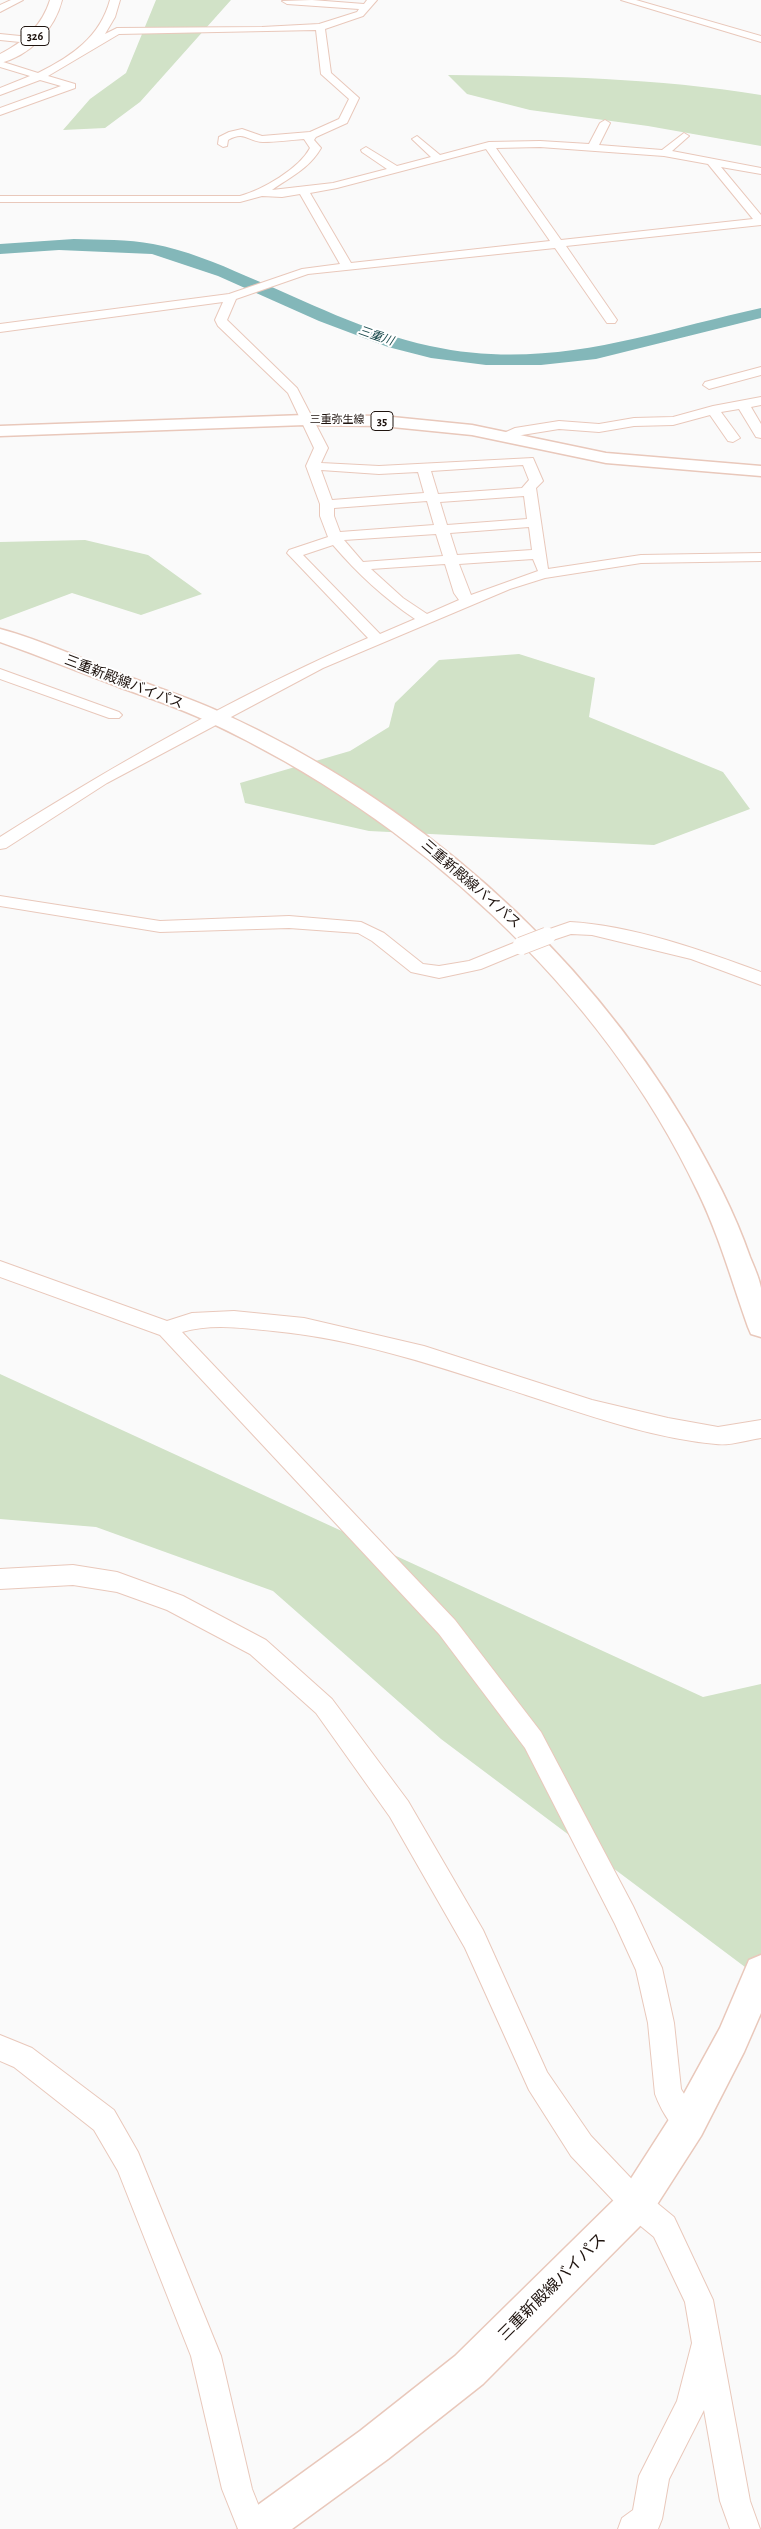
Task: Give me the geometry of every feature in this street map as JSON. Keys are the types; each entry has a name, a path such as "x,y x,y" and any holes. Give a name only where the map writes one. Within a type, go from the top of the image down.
{"highway":[{"name":"326","path":"0,59 30,40 51,19 56,0"}],"main road":[{"name":"三重弥生線","path":"0,431 305,420 382,420 443,426 606,458 761,471"},
{"name":"三重新殿線バイパス","path":"0,635 217,719 290,756 352,792 432,848 482,891 536,942 594,1008 635,1064 704,1178 738,1262 761,1327"},
{"name":"三重新殿線バイパス","path":"258,2529 374,2444 469,2370 636,2204 688,2122 732,2040 761,1972"}],"street":[{"path":"0,9 18,0"},
{"path":"84,48 107,25 115,0"},
{"path":"626,0 761,38"},
{"path":"268,30 287,1 370,3"},
{"path":"0,92 40,76 84,48 117,32 268,30 320,27 353,17 370,3"},
{"path":"223,144 223,139 235,133 253,134 260,139 312,135 343,122 354,98 326,74 320,27"},
{"path":"0,37 30,40"},
{"path":"0,64 71,86 0,112"},
{"path":"593,147 605,123"},
{"path":"262,193 306,164 316,148 308,140 312,135"},
{"path":"664,153 684,136"},
{"path":"416,142 436,158"},
{"path":"0,199 240,199 262,193 304,192 489,145 540,144 664,153 710,160 761,171"},
{"path":"489,145 556,244 611,320"},
{"path":"366,150 396,170"},
{"path":"710,160 761,222"},
{"path":"304,192 347,265"},
{"path":"0,328 237,296 296,273 347,265 761,222"},
{"path":"237,296 222,320 224,326 293,392 305,420 321,448 313,466 327,504 327,516 336,538 359,566 398,601 425,619"},
{"path":"709,385 761,371"},
{"path":"502,437 520,431 559,425 599,428 634,422 673,421 713,410 761,402"},
{"path":"742,405 761,434"},
{"path":"713,410 732,438"},
{"path":"313,466 361,470 528,461 540,446"},
{"path":"528,461 536,481 529,487 543,574"},
{"path":"423,467 461,593 468,601"},
{"path":"327,504 530,492"},
{"path":"378,640 294,553 336,538 534,523"},
{"path":"359,566 539,554"},
{"path":"0,844 101,780 318,665 468,601 543,574 641,559 761,557"},
{"path":"0,674 114,715"},
{"path":"0,901 167,927 267,921 364,929 380,937 397,954 413,966 427,971 452,971 570,928 592,929 696,954 761,979"},
{"path":"0,1269 167,1329 447,1627 533,1740 624,1915 649,1968 660,2023 668,2094 688,2122"},
{"path":"167,1329 192,1321 234,1319 304,1326 424,1354 592,1408 668,1428 718,1436 756,1430"},
{"path":"0,1579 73,1575 117,1582 175,1602 258,1647 324,1706 399,1810 474,1939 538,2081 581,2146 636,2204 664,2227 699,2300 735,2501 745,2529"},
{"path":"0,2048 23,2057 104,2120 128,2162 206,2356 237,2489 253,2529"},
{"path":"632,2529 647,2519 654,2476 691,2405 706,2341"}],"green space":[{"path":"156,0 231,0 140,102 105,128 63,130 90,99 126,73"},
{"path":"448,75 566,77 644,81 761,95 761,146 648,126 530,110 467,94"},
{"path":"85,540 148,555 202,594 141,615 72,593 0,620 0,542"},
{"path":"519,654 595,678 589,717 723,772 750,809 654,845 369,831 245,803 240,783 350,751 389,727 395,703 439,660"},
{"path":"0,1374 703,1697 761,1684 761,1979 441,1739 273,1591 96,1527 0,1519"}],"waterway":[{"name":"三重川","path":"0,249 74,244 154,249 224,273 360,331 395,343 431,352 486,359 541,359 596,354 761,313"}]}
